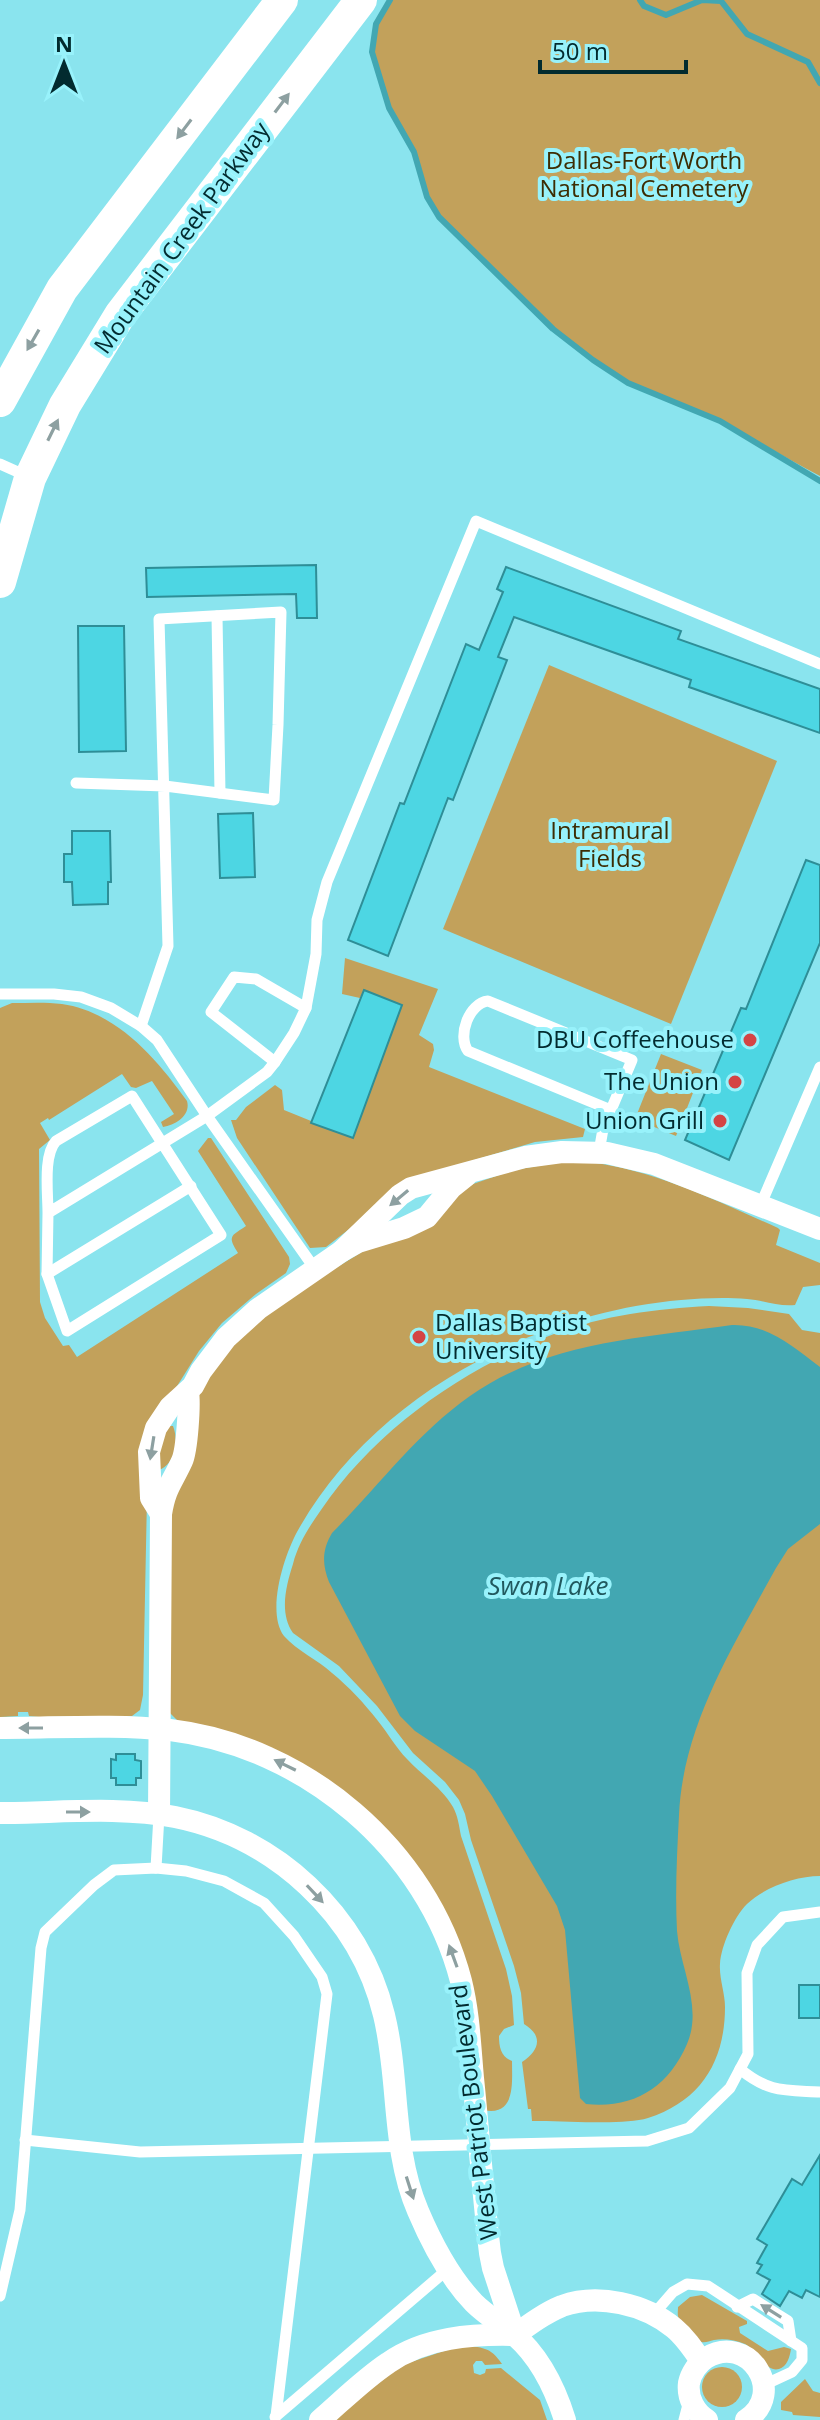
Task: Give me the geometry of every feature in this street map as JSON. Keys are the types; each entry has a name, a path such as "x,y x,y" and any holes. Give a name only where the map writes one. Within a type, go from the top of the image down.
{"main road":[{"path":"0,401 62,289 282,0"},
{"name":"Mountain Creek Parkway","path":"0,582 30,478 65,405 120,315 361,0"}],"street":[{"path":"342,1251 411,1188 544,1154 599,1152 654,1164 820,1229"},
{"path":"161,1514 151,1498 149,1452 156,1428 170,1407 188,1392 241,1322 342,1251 358,1242 427,1217 451,1188 471,1174"},
{"path":"159,1815 161,1514 168,1485 185,1454 190,1405 188,1392"},
{"name":"West Patriot Boulevard","path":"0,1728 158,1730 227,1742 297,1771 317,1784 364,1821 404,1866 447,1940 461,1982 468,2022 493,2268 515,2335"},
{"name":"West Patriot Boulevard","path":"0,1813 121,1812 194,1822 221,1831 272,1856 305,1883 336,1917 367,1966 384,2012 400,2147 417,2209 448,2269 477,2306 515,2335 551,2381 565,2420"},
{"path":"320,2420 389,2362 410,2352 468,2335 515,2335 550,2312 579,2302 609,2301 653,2315 673,2327 701,2361"},
{"path":"707,2420 694,2408 690,2396 689,2383 693,2371 701,2361 722,2352 734,2352 754,2364 764,2385 759,2408 746,2420"}],"lane":[{"path":"0,464 30,478"},
{"path":"48,1213 207,1116 267,1072 294,1033 306,1008 316,954 317,920 327,882 476,521 820,664"},
{"path":"76,783 165,786 274,800 281,612 159,619 165,786 168,946 141,1026"},
{"path":"217,616 220,793"},
{"path":"275,1062 211,1012 234,977 256,979 306,1008"},
{"path":"0,994 81,997 111,1008 141,1026 157,1040 315,1269"},
{"path":"599,1152 603,1129 611,1110 632,1060 488,1001 474,1007 462,1037 468,1051 611,1110"},
{"path":"761,1204 820,1067"},
{"path":"132,1096 191,1186 221,1235 67,1331 47,1274 48,1158 56,1141 132,1096"},
{"path":"47,1274 191,1186"},
{"path":"156,1868 159,1815"},
{"path":"0,2296 20,2210 41,1948 45,1932 114,1870 156,1868 186,1871 224,1881 264,1903 294,1936 322,1977 327,1994 274,2418"},
{"path":"25,2140 140,2152 647,2141 689,2128 730,2088 748,2054 747,1973 757,1945 783,1917 820,1912"},
{"path":"740,2069 772,2089 820,2092"},
{"path":"274,2418 448,2269"},
{"path":"653,2315 673,2292 687,2284 708,2286 737,2307 753,2299 788,2321 791,2341 802,2348 802,2360 792,2372 764,2385"},
{"path":"684,2420 690,2396"}],"green space":[{"name":"Dallas-Fort Worth National Cemetery","path":"390,0 820,0 820,476 731,426 638,389 601,366 551,328 439,217 427,197 414,152 389,108 372,52 376,24"},
{"name":"Intramural Fields","path":"549,665 777,761 671,1024 443,929"},
{"path":"345,958 438,989 419,1035 433,1044 429,1067 585,1129 583,1137 535,1142 444,1169 361,1220 326,1247 310,1248 237,1138 231,1120 236,1120 246,1107 275,1085 282,1090 284,1110 353,1138 402,1005 364,990 360,998 342,994"},
{"path":"12,1003 62,1004 101,1017 118,1027 149,1054 188,1106 181,1118 163,1127 161,1122 174,1114 152,1081 131,1087 122,1074 40,1123 50,1140 39,1149 40,1302 45,1318 63,1346 69,1345 77,1357 238,1253 232,1237 246,1226 198,1151 208,1138 211,1138 289,1257 286,1273 222,1323 199,1351 159,1415 147,1497 143,1695 140,1710 132,1716 39,1717 18,1712 18,1716 0,1717 0,1008"},
{"path":"661,1054 702,1070 676,1136 635,1119"},
{"path":"588,1162 662,1179 778,1228 776,1245 820,1263 820,1285 803,1287 795,1305 714,1298 624,1308 568,1323 513,1344 460,1371 411,1403 367,1441 329,1484 292,1542 282,1569 277,1599 279,1626 284,1636 356,1696 403,1755 455,1810 512,1996 514,2025 504,2029 499,2036 501,2051 512,2061 510,2096 501,2108 483,2110 471,1995 382,1827 178,1721 167,1710 169,1510 198,1395 224,1355 254,1323 326,1274 473,1184 514,1170 555,1163"},
{"name":"Swan Lake","path":"709,1306 789,1314 802,1330 820,1333 820,1876 801,1878 772,1888 754,1898 737,1916 720,1964 725,2007 720,2045 715,2061 696,2090 667,2111 648,2118 608,2122 532,2121 522,2062 532,2053 537,2038 524,2024 514,1966 459,1800 445,1782 413,1753 377,1706 339,1666 293,1633 285,1608 288,1581 304,1536 343,1481 395,1428 455,1384 520,1348 573,1327 630,1314"},
{"path":"169,1426 173,1426 175,1432 174,1451 169,1463 159,1470 154,1449"},
{"path":"702,2295 747,2321 739,2327 740,2333 768,2351 784,2347 791,2349 784,2366 770,2368 745,2344 722,2339 698,2341 679,2319 678,2307 690,2297"},
{"path":"462,2345 494,2354 502,2364 485,2365 482,2361 476,2361 474,2373 480,2375 486,2369 501,2368 540,2400 547,2420 330,2420 402,2365"},
{"path":"722,2367 736,2373 742,2387 736,2401 722,2407 708,2401 702,2387 708,2373"},
{"path":"805,2379 813,2391 820,2393 820,2417 793,2415 781,2410 781,2402"}],"water":[{"name":"Swan Lake","path":"732,1325 768,1332 820,1367 820,1524 788,1549 776,1568 713,1686 690,1749 679,1815 676,1888 677,1931 693,2016 687,2044 670,2073 647,2092 619,2103 586,2104 580,2098 565,1930 557,1906 475,1771 415,1731 400,1716 329,1582 324,1563 325,1551 332,1533 432,1427 470,1396 499,1378 530,1364 596,1345"}],"building":[{"path":"316,565 317,618 297,618 296,594 147,597 146,568"},
{"path":"506,567 681,631 678,639 820,689 820,733 689,687 691,680 514,617 498,657 507,660 453,800 448,798 388,956 348,940 400,803 404,804 466,644 479,650 503,592 497,589"},
{"path":"78,626 124,626 126,751 79,752"},
{"path":"253,813 255,877 220,878 218,814"},
{"path":"72,831 110,831 108,904 73,905 72,882 64,882 64,854 72,854"},
{"path":"806,860 820,865 820,943 729,1160 685,1140 741,1008 746,1009"},
{"path":"364,990 402,1005 353,1138 311,1123"},
{"path":"116,1754 135,1754 135,1760 141,1761 141,1778 136,1778 136,1785 116,1785 116,1778 111,1778 111,1759 116,1760"},
{"path":"799,1985 820,1985 820,2018 799,2018"},
{"path":"820,2155 820,2297 806,2290 802,2298 789,2291 780,2306 762,2294 770,2280 757,2273 762,2265 757,2263 767,2245 757,2239 792,2179 802,2185"}],"waterway":[{"path":"390,0 376,24 372,52 389,108 414,152 427,197 439,217 553,329 593,360 628,383 720,421 820,481"},
{"path":"640,0 644,6 666,15 702,0 721,1 747,34 808,62 820,83"}],"place":[{"name":"DBU Coffeehouse","path":"750,1040"},
{"name":"The Union","path":"735,1082"},
{"name":"Union Grill","path":"720,1121"},
{"name":"Dallas Baptist University","path":"419,1337"}]}
